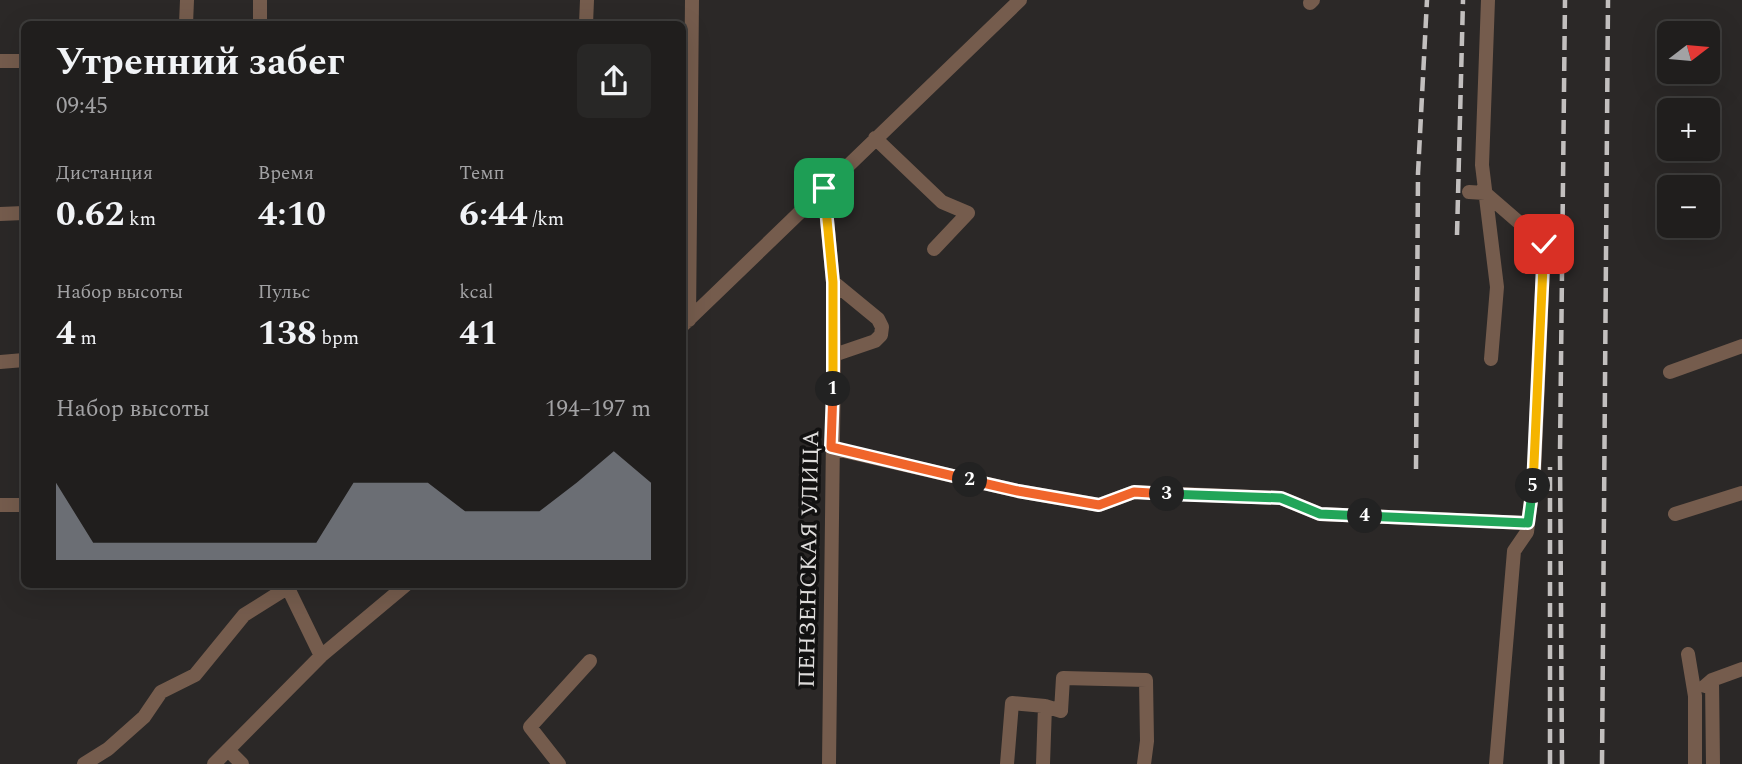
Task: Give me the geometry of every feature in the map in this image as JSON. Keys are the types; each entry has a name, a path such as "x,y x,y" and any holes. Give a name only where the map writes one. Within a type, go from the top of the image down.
{"street":[{"path":"186,21 187,0"},
{"path":"260,0 260,21"},
{"path":"586,21 587,0"},
{"path":"686,323 692,0"},
{"path":"686,323 1020,0"},
{"path":"1488,0 1482,165 1497,288 1491,359"},
{"path":"0,61 21,61"},
{"path":"875,138 942,202 968,213 934,249"},
{"name":"ПЕНЗЕНСКАЯ УЛИЦА","path":"824,188 833,282 834,355 829,764"},
{"path":"1469,192 1485,193 1544,244 1534,476 1528,532 1514,551 1496,764"},
{"path":"0,214 21,214"},
{"path":"833,282 878,319 882,327 881,335 875,341 834,355"},
{"path":"1670,372 1742,346"},
{"path":"0,362 21,360"},
{"path":"831,447 1018,491 1099,505 1134,492 1281,498 1320,514 1528,523"},
{"path":"1675,514 1742,493"},
{"path":"0,505 21,505"},
{"path":"84,764 108,749 144,718 161,692 195,675 244,615 283,588"},
{"path":"287,588 321,656"},
{"path":"214,764 321,656 402,588"},
{"path":"1688,654 1695,696 1695,764"},
{"path":"559,764 530,727 590,661"},
{"path":"1695,696 1712,680 1742,670"},
{"path":"1007,764 1012,703 1045,706 1061,711 1063,678 1146,680 1147,741 1144,764"},
{"path":"1712,680 1713,764"},
{"path":"1043,764 1045,706"},
{"path":"228,750 242,764"}],"railway":[{"path":"1416,469 1418,173 1427,0"},
{"path":"1457,235 1463,0"},
{"path":"1562,764 1560,453 1565,0"},
{"path":"1602,764 1608,0"},
{"path":"1550,467 1550,764"}],"route":[{"path":"824,188 833,282 831,447 1018,491 1099,505 1134,492 1281,498 1320,514 1528,523 1534,476 1544,244"}]}
